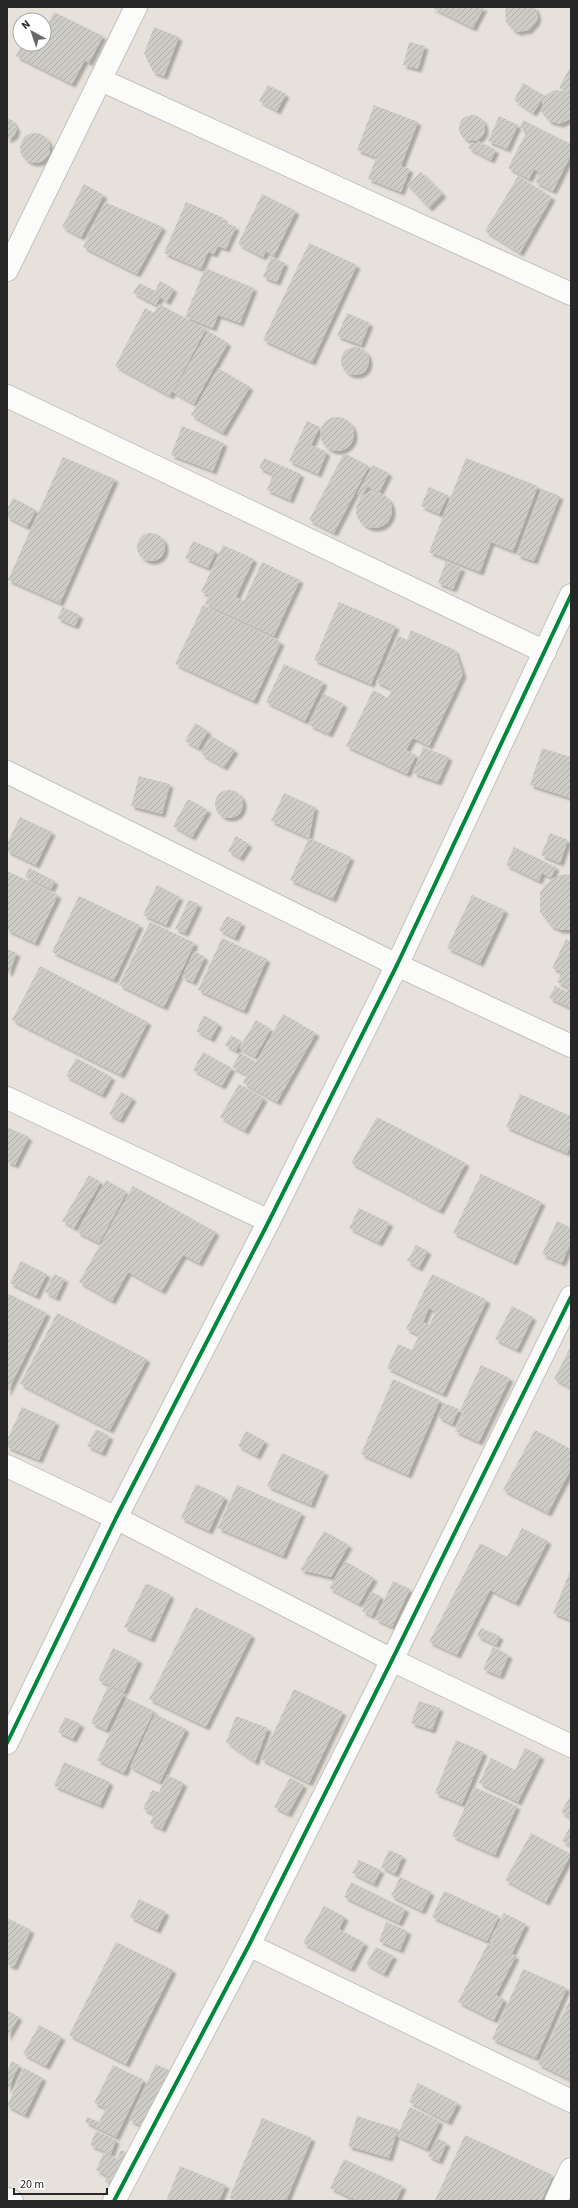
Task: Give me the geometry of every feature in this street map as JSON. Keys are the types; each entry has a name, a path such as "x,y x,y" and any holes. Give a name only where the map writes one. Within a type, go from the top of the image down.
{"street":[{"path":"7,270 136,7"},
{"path":"101,80 571,294"},
{"path":"7,396 545,652"},
{"path":"7,1743 116,1518 269,1221 397,965 571,595"},
{"path":"7,772 397,965 571,1046"},
{"path":"7,1098 269,1221"},
{"path":"114,2201 249,1945 392,1660 571,1297"},
{"path":"7,1466 116,1518 392,1660 571,1746"},
{"path":"249,1945 571,2100"},
{"path":"556,2201 571,2169"},
{"path":"7,2199 12,2201"}],"building":[{"path":"431,7 484,7 473,28"},
{"path":"507,7 535,7 538,17 536,22 529,30 518,32 513,30 506,22 505,11"},
{"path":"54,12 103,36 89,63 85,60 72,84 16,56 18,52 52,52 52,16"},
{"path":"154,27 179,37 164,76 153,72 144,53"},
{"path":"409,42 425,46 418,69 403,65"},
{"path":"569,69 571,70 571,94 559,88"},
{"path":"523,83 545,96 554,90 566,91 571,96 570,119 560,124 549,121 542,113 542,100 533,113 514,100"},
{"path":"268,85 286,94 277,111 259,101"},
{"path":"374,105 418,122 401,166 410,169 401,192 368,179 376,157 357,150"},
{"path":"472,115 482,118 485,128 482,138 472,141 462,138 459,128 462,118"},
{"path":"499,116 518,125 507,149 488,141"},
{"path":"7,118 12,120 17,129 14,136 7,140"},
{"path":"523,120 571,144 571,155 553,191 535,182 540,173 534,169 529,179 508,168 527,131 520,128"},
{"path":"35,133 46,137 50,148 46,159 35,163 24,159 20,148 24,137"},
{"path":"478,141 496,150 491,160 468,148 472,142 476,144"},
{"path":"421,172 443,194 429,208 407,185"},
{"path":"518,176 552,197 520,253 485,231"},
{"path":"84,184 104,195 81,237 62,227"},
{"path":"262,194 296,211 274,256 266,251 263,257 238,244"},
{"path":"105,202 163,227 137,274 83,247"},
{"path":"186,202 224,218 222,221 236,227 226,249 218,246 214,254 208,252 201,269 164,253"},
{"path":"309,243 357,265 312,362 263,340"},
{"path":"271,257 285,263 277,282 263,277"},
{"path":"205,268 254,288 240,323 218,315 213,328 185,317"},
{"path":"160,281 174,289 167,302 160,297 156,305 133,293 139,283 155,291"},
{"path":"159,304 206,329 170,396 115,366 145,308 154,313"},
{"path":"347,313 370,323 361,345 337,336"},
{"path":"208,331 228,343 194,404 173,392"},
{"path":"355,347 365,351 369,361 365,371 355,375 345,371 341,361 345,351"},
{"path":"218,368 250,387 223,433 191,415"},
{"path":"334,417 340,417 344,418 351,424 354,434 353,441 347,448 340,451 334,451 330,450 323,444 320,437 320,431 321,427 327,420"},
{"path":"307,421 320,427 311,445 327,452 318,474 289,461"},
{"path":"182,426 224,443 213,471 171,455"},
{"path":"344,453 369,466 334,533 309,520"},
{"path":"63,457 115,479 60,603 8,580"},
{"path":"264,458 301,474 290,500 267,490 273,474 259,468"},
{"path":"466,458 538,486 513,551 491,542 480,572 429,552"},
{"path":"373,465 389,473 379,493 367,486 361,496 357,494"},
{"path":"429,487 448,495 439,514 421,506"},
{"path":"542,489 560,496 534,561 517,555"},
{"path":"374,492 387,497 392,510 387,523 374,528 361,523 356,510 361,497"},
{"path":"13,498 36,510 27,527 7,517 7,509"},
{"path":"151,533 161,537 165,547 161,557 151,561 141,557 137,547 141,537"},
{"path":"193,541 216,551 208,568 185,558"},
{"path":"223,545 254,559 236,597 244,601 262,562 300,580 274,636 205,604 209,595 201,592"},
{"path":"446,561 462,568 453,589 438,583"},
{"path":"339,602 396,626 371,684 314,660"},
{"path":"203,605 281,642 254,701 175,664"},
{"path":"63,607 80,615 75,626 57,618"},
{"path":"411,630 455,650 463,674 429,746 413,738 406,750 416,755 407,774 346,746 373,690 388,698 392,689 376,682 399,636 407,640"},
{"path":"284,664 324,682 305,721 266,702"},
{"path":"324,694 344,704 329,734 309,725"},
{"path":"195,723 208,731 198,748 185,741"},
{"path":"211,736 235,750 224,767 201,754"},
{"path":"423,747 449,757 438,782 413,773"},
{"path":"542,748 571,757 571,798 530,785"},
{"path":"139,776 170,784 162,814 131,806"},
{"path":"229,790 239,794 243,804 239,814 229,818 219,814 215,804 219,794"},
{"path":"284,793 315,807 309,838 271,821"},
{"path":"188,799 208,810 192,837 173,826"},
{"path":"20,817 52,832 36,865 7,851 7,844"},
{"path":"550,833 568,840 560,863 541,855"},
{"path":"236,836 249,844 240,858 228,851"},
{"path":"309,838 351,857 333,899 290,880"},
{"path":"514,847 556,867 551,878 542,873 539,881 506,865"},
{"path":"29,868 55,881 51,889 25,877"},
{"path":"7,871 58,895 35,943 7,930"},
{"path":"571,874 571,930 560,930 551,926 540,912 540,893 545,885 553,878"},
{"path":"157,885 180,897 166,925 143,915"},
{"path":"472,895 505,910 480,963 447,948"},
{"path":"79,896 140,925 114,980 52,952"},
{"path":"189,900 199,904 185,933 175,929"},
{"path":"227,916 242,923 235,938 219,930"},
{"path":"150,922 195,943 164,1007 119,985"},
{"path":"222,938 267,959 244,1011 198,990"},
{"path":"566,939 571,942 571,1008 549,998 555,986 567,992 569,988 557,982 562,972 552,968"},
{"path":"7,949 17,953 9,973 7,972"},
{"path":"194,951 205,957 193,982 182,977"},
{"path":"40,966 148,1022 121,1075 12,1020"},
{"path":"283,1014 316,1033 277,1102 243,1083 247,1075 232,1067 240,1053 256,1062"},
{"path":"204,1015 219,1024 211,1039 196,1031"},
{"path":"256,1020 271,1029 255,1057 239,1048"},
{"path":"231,1035 241,1041 236,1051 225,1045"},
{"path":"203,1052 232,1068 222,1086 193,1070"},
{"path":"76,1058 112,1077 102,1095 66,1076"},
{"path":"239,1084 264,1098 245,1131 220,1117"},
{"path":"121,1092 133,1098 120,1120 109,1114"},
{"path":"520,1094 571,1116 571,1144 567,1153 506,1127"},
{"path":"377,1117 466,1163 440,1211 351,1163"},
{"path":"7,1127 29,1137 15,1165 8,1162 7,1164"},
{"path":"481,1174 542,1202 514,1262 453,1233"},
{"path":"89,1175 101,1182 74,1228 62,1221"},
{"path":"106,1180 127,1192 99,1243 77,1232"},
{"path":"133,1186 216,1232 199,1263 183,1255 162,1291 128,1272 112,1301 79,1282"},
{"path":"359,1208 390,1223 379,1243 349,1228"},
{"path":"557,1221 571,1228 571,1242 562,1263 542,1254"},
{"path":"416,1245 428,1251 419,1268 407,1261"},
{"path":"21,1261 47,1274 36,1296 10,1283"},
{"path":"54,1274 65,1279 56,1298 45,1292"},
{"path":"432,1274 487,1300 443,1394 387,1368 398,1344 412,1350 419,1335 406,1329","holes":["429,1308 436,1312 429,1325 423,1322"]},
{"path":"7,1293 47,1313 7,1393"},
{"path":"512,1306 533,1317 517,1350 495,1339"},
{"path":"57,1313 147,1359 110,1430 20,1384"},
{"path":"571,1346 571,1388 554,1379"},
{"path":"481,1365 510,1378 479,1442 455,1431 464,1412 460,1410"},
{"path":"393,1379 440,1400 408,1475 361,1454"},
{"path":"444,1403 459,1409 452,1424 438,1417"},
{"path":"22,1407 56,1422 39,1460 7,1447 7,1440"},
{"path":"96,1429 110,1436 102,1453 87,1446"},
{"path":"535,1430 571,1449 571,1469 548,1513 503,1490"},
{"path":"246,1431 265,1441 257,1456 238,1446"},
{"path":"282,1453 325,1472 311,1505 267,1486"},
{"path":"196,1484 225,1497 209,1531 181,1518"},
{"path":"237,1485 302,1513 283,1556 218,1528"},
{"path":"522,1528 548,1541 516,1603 490,1590 457,1655 429,1642 480,1543 507,1557"},
{"path":"324,1531 349,1545 331,1577 300,1570"},
{"path":"345,1561 374,1578 359,1604 329,1588"},
{"path":"571,1569 571,1620 553,1613"},
{"path":"393,1581 410,1589 392,1627 375,1619"},
{"path":"146,1583 171,1595 151,1639 124,1627"},
{"path":"371,1592 381,1596 372,1616 362,1611"},
{"path":"195,1607 252,1635 206,1727 149,1699"},
{"path":"481,1628 500,1636 496,1645 477,1636"},
{"path":"493,1647 509,1655 500,1676 483,1669"},
{"path":"113,1648 139,1660 124,1692 98,1680"},
{"path":"108,1686 124,1694 106,1730 91,1723"},
{"path":"294,1689 343,1712 309,1783 261,1759"},
{"path":"127,1698 154,1711 124,1773 97,1760"},
{"path":"419,1701 440,1708 432,1730 411,1723"},
{"path":"155,1714 186,1729 160,1782 130,1767"},
{"path":"236,1716 268,1728 255,1762 226,1742"},
{"path":"65,1717 81,1724 73,1739 58,1732"},
{"path":"456,1740 484,1752 462,1804 435,1793"},
{"path":"525,1748 541,1756 518,1802 479,1783 491,1758 515,1770"},
{"path":"64,1762 110,1782 100,1805 54,1786"},
{"path":"167,1775 184,1783 162,1829 150,1823 154,1814 143,1809 152,1790 159,1792"},
{"path":"290,1778 304,1785 288,1814 274,1807"},
{"path":"474,1787 517,1806 495,1855 452,1836"},
{"path":"571,1795 571,1818 561,1812"},
{"path":"571,1825 571,1846 562,1841"},
{"path":"531,1833 571,1854 546,1902 505,1880"},
{"path":"389,1850 403,1856 395,1874 381,1867"},
{"path":"359,1860 381,1870 374,1884 352,1873"},
{"path":"400,1877 431,1892 422,1911 391,1896"},
{"path":"351,1882 406,1909 399,1923 344,1897"},
{"path":"444,1891 499,1916 487,1941 432,1917"},
{"path":"139,1899 166,1912 157,1930 130,1917"},
{"path":"324,1906 345,1917 339,1929 365,1943 351,1969 303,1943"},
{"path":"504,1913 526,1924 512,1953 489,1941"},
{"path":"7,1918 31,1930 14,1967 7,1964"},
{"path":"386,1922 408,1931 400,1950 379,1941"},
{"path":"116,1942 173,1970 126,2064 69,2035"},
{"path":"488,1943 516,1956 496,1995 504,1999 494,2020 458,2002"},
{"path":"376,1947 394,1956 384,1974 366,1964"},
{"path":"523,1969 567,1988 536,2058 492,2039"},
{"path":"571,1998 571,2080 538,2064"},
{"path":"7,2010 19,2017 7,2038"},
{"path":"39,2025 62,2037 46,2066 23,2054"},
{"path":"12,2061 19,2065 7,2091 7,2072"},
{"path":"156,2064 175,2073 148,2129 129,2120"},
{"path":"113,2065 144,2080 116,2137 85,2122 87,2117 99,2122 106,2108 94,2103"},
{"path":"24,2068 43,2078 25,2115 7,2106"},
{"path":"418,2083 458,2103 448,2122 409,2102"},
{"path":"410,2107 440,2121 427,2149 397,2136"},
{"path":"357,2116 398,2129 389,2158 348,2146"},
{"path":"262,2118 312,2138 286,2201 236,2201 229,2198"},
{"path":"96,2131 116,2140 111,2154 90,2145"},
{"path":"465,2135 553,2175 541,2201 435,2200"},
{"path":"437,2138 447,2143 439,2161 428,2156"},
{"path":"121,2150 134,2155 118,2188 105,2182 108,2176 96,2170 104,2152 117,2159"},
{"path":"344,2159 403,2186 396,2201 358,2201 330,2188"},
{"path":"180,2166 226,2185 219,2201 166,2201"}],"cycle path":[{"path":"7,1743 116,1518 269,1221 397,965 571,595"},
{"path":"114,2201 249,1945 392,1660 571,1297"}]}
